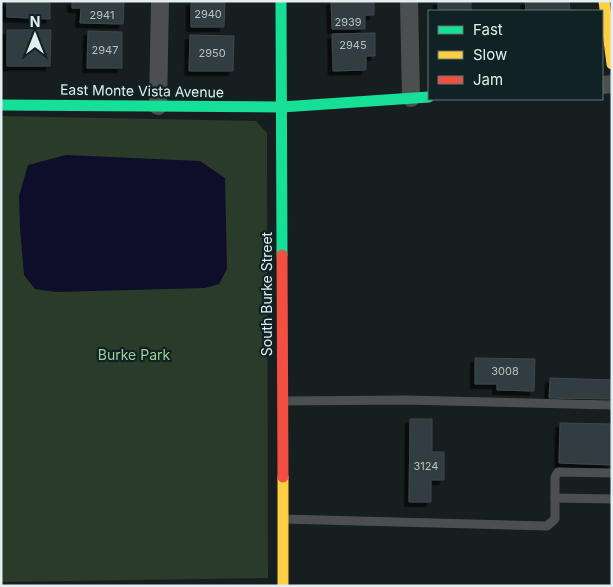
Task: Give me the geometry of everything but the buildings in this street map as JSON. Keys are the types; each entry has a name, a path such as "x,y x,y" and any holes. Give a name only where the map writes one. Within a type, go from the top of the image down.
{"street":[{"path":"158,106 160,1"},
{"name":"South Burke Street","path":"281,1 283,586"},
{"path":"409,1 411,98"},
{"path":"604,1 612,64"},
{"name":"East Monte Vista Avenue","path":"1,105 282,107 428,97"}],"lane":[{"path":"282,401 406,400 612,405"},
{"path":"283,519 547,526 555,520 555,477 558,472 612,473"},
{"path":"555,498 612,499"}],"green space":[{"name":"Burke Park","path":"1,116 256,121 267,133 268,578 1,582"}],"water":[{"path":"66,155 200,161 225,178 227,269 219,284 205,288 56,292 35,289 24,275 19,196 28,165"}],"traffic: fast":[{"path":"281,1 282,255"},
{"path":"1,105 282,107 428,97"}],"traffic: slow":[{"path":"604,1 612,64"},
{"path":"283,477 283,586"}],"traffic: jam":[{"path":"282,255 283,477"}]}
